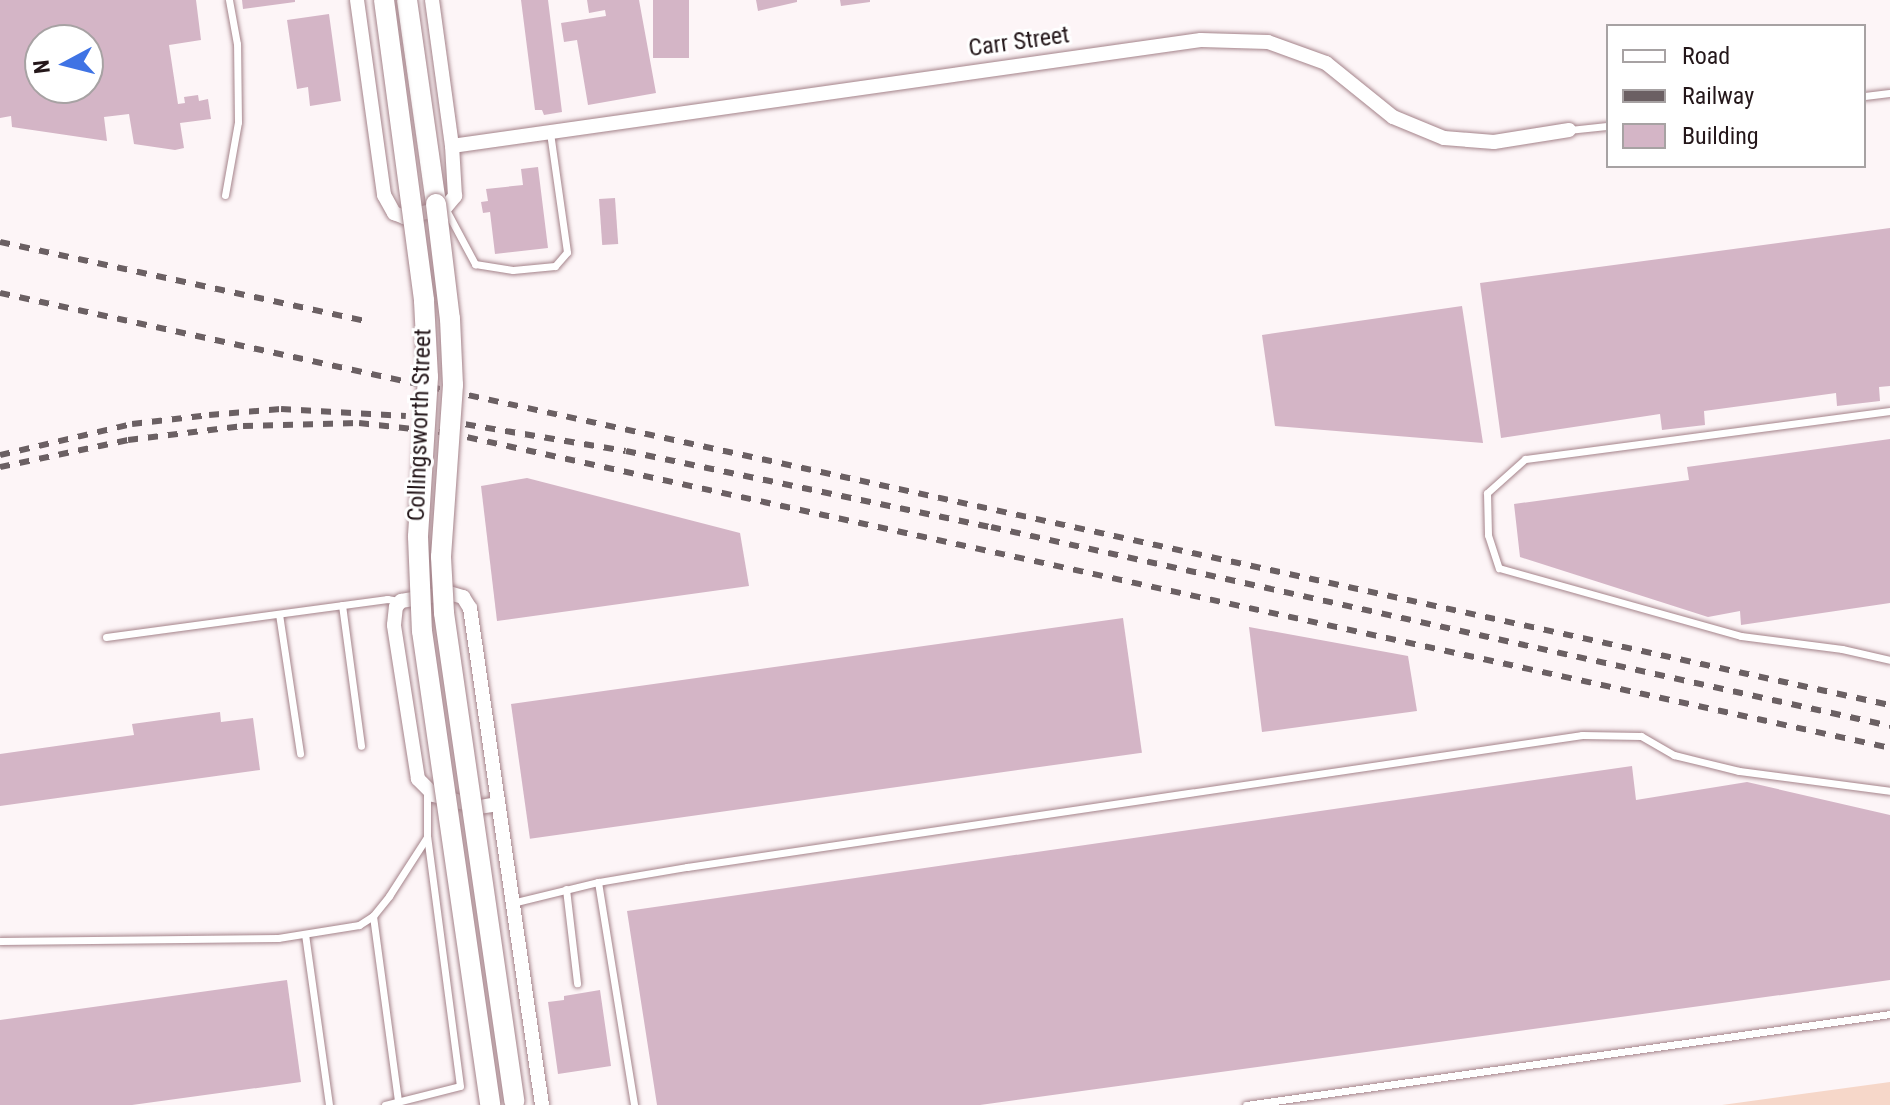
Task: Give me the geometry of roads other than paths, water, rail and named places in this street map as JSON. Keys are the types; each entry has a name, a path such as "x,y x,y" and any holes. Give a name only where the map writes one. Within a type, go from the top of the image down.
{"main road":[{"name":"Collingsworth Street","path":"384,0 425,316 428,377 418,537 422,631 490,1104"},
{"name":"Collingsworth Street","path":"407,0 450,319 453,385 441,557 444,613 514,1103"}],"street":[{"path":"357,0 384,195 399,216 445,208 455,196 452,146 432,0"},
{"name":"Carr Street","path":"452,146 1201,40 1268,42 1326,63 1393,117 1444,138 1494,142 1569,130"},
{"path":"498,804 480,807 427,791 416,772 394,625 396,607 401,601 449,593 463,597 470,608 542,1105"}],"lane":[{"path":"225,195 238,122 237,44 229,0"},
{"path":"1866,96 1890,93"},
{"path":"1569,130 1606,126"},
{"path":"445,208 475,264 513,270 555,266 567,252 550,132"},
{"path":"1890,411 1525,459 1487,493 1488,535 1499,568 1741,636 1842,649 1890,660"},
{"path":"106,637 387,599 401,601"},
{"path":"342,605 361,746"},
{"path":"279,614 300,753"},
{"path":"512,903 598,882 1582,735 1641,736 1674,755 1739,771 1890,791"},
{"path":"385,1105 460,1086 427,837 427,791"},
{"path":"0,941 278,938 359,925 373,916 427,837"},
{"path":"598,882 634,1105"},
{"path":"566,889 577,983"},
{"path":"373,916 398,1102"},
{"path":"305,934 329,1105"},
{"path":"1246,1105 1890,1014"}],"railway":[{"path":"0,242 370,322"},
{"path":"0,293 1890,705"},
{"path":"0,455 132,424 209,415 281,409 406,416"},
{"path":"446,421 626,451 991,527 1890,726"},
{"path":"0,467 128,440 243,426 359,423 448,433 1890,748"}]}
